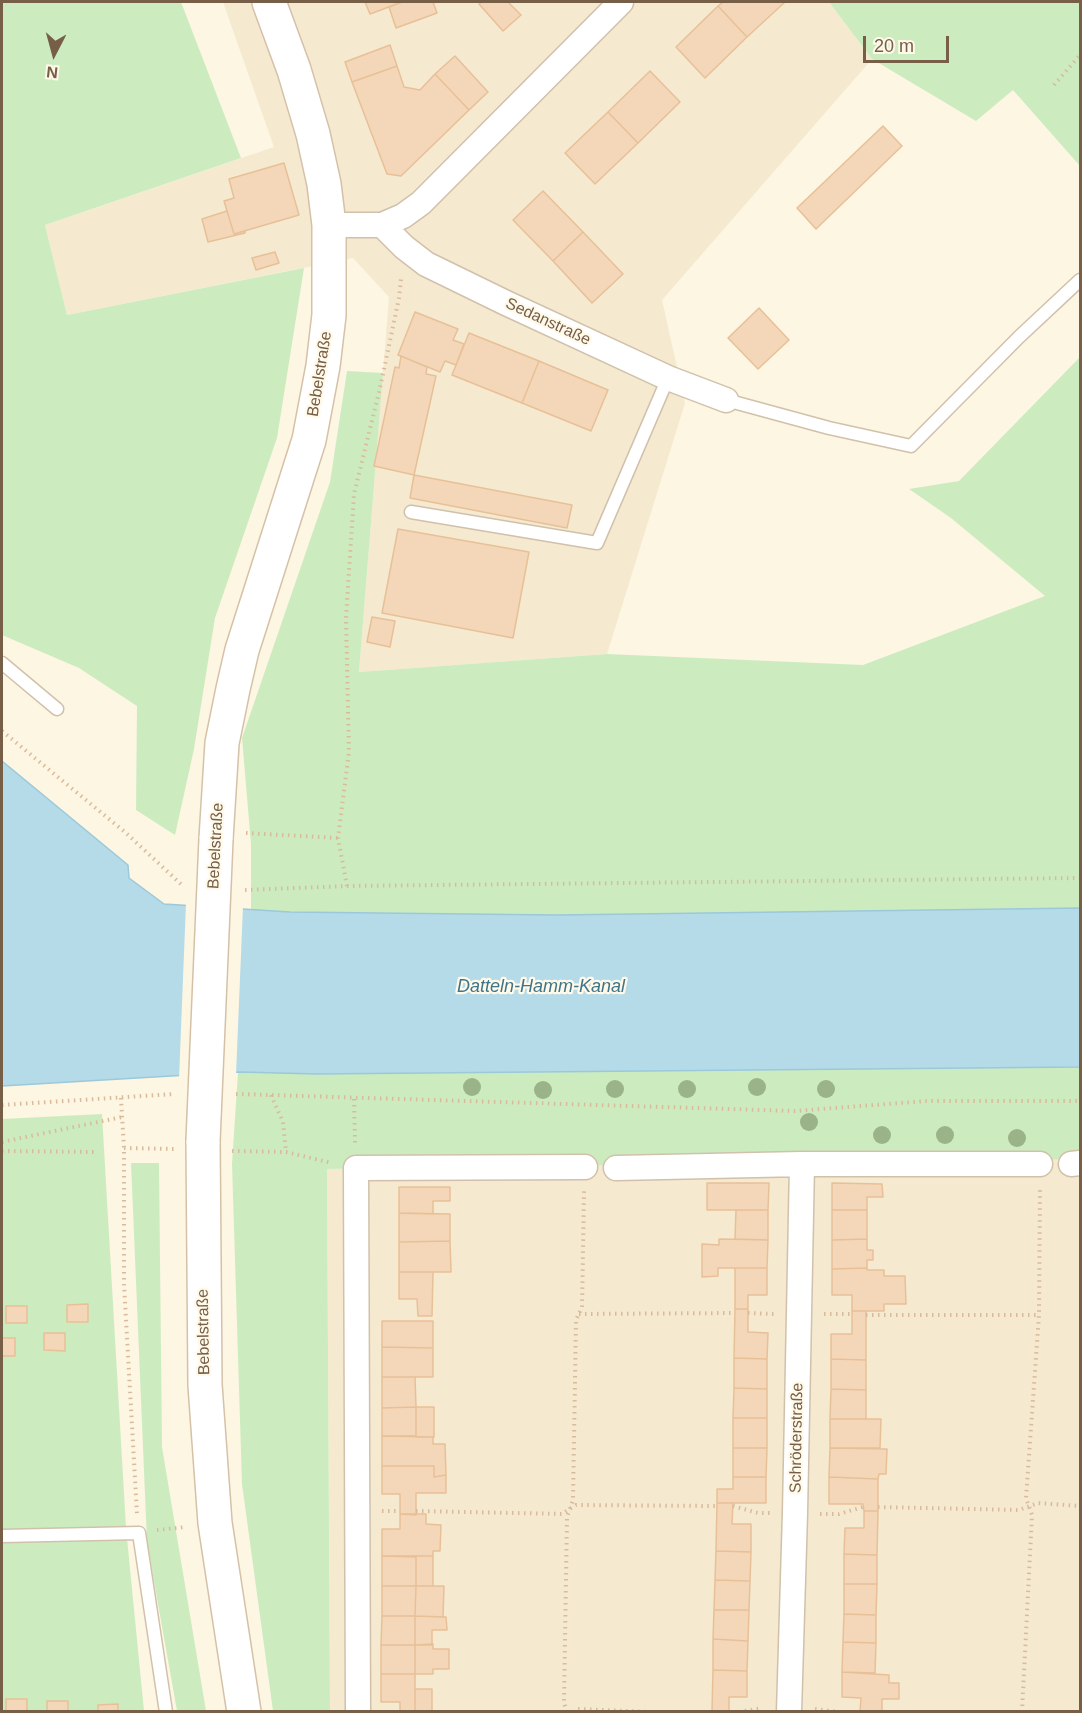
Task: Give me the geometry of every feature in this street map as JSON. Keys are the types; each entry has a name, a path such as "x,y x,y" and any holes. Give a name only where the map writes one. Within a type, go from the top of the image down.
{"main road":[{"name":"Bebelstraße","path":"244,1712 215,1523 205,1385 203,1146 222,743 232,689 252,618 309,440 323,366 329,315 329,225 324,184 313,134 294,70 269,2"}],"street":[{"path":"329,225 382,225 403,216 421,203 621,2"},
{"name":"Sedanstraße","path":"382,225 404,247 426,264 668,378 726,400"},
{"path":"616,1168 802,1164 1040,1164"},
{"name":"Schröderstraße","path":"789,1712 796,1502 802,1164"},
{"path":"358,1712 356,1168 585,1167"}],"lane":[{"path":"726,400 829,428 911,446 1018,337 1080,280"},
{"path":"411,512 597,543 668,378"},
{"path":"2,663 57,709"},
{"path":"2,1536 138,1533 166,1712"}],"path":[{"path":"1054,86 1080,55"},
{"path":"347,886 338,838 349,753 346,618 354,494 399,298 404,247"},
{"path":"2,730 126,833 190,893"},
{"path":"217,835 338,838"},
{"path":"235,891 347,886 1080,878"},
{"path":"2,1105 176,1094"},
{"path":"243,1094 795,1112 927,1101 1080,1101"},
{"path":"124,1148 203,1146 286,1152 283,1122 271,1095"},
{"path":"122,1098 124,1284 138,1533 215,1523"},
{"path":"2,1142 122,1117"},
{"path":"2,1151 95,1152"},
{"path":"1022,1712 1032,1515 1026,1498 1039,1315 1040,1164"},
{"path":"567,1712 564,1703 567,1517 573,1500 576,1320 582,1307 585,1167"},
{"path":"579,1314 735,1313"},
{"path":"866,1315 1039,1315"},
{"path":"878,1507 1019,1510 1038,1503 1080,1506"},
{"path":"416,1511 562,1514 576,1505 717,1506"},
{"path":"573,1712 577,1709 651,1712"}],"shaded area":[{"path":"223,2 829,2 872,59 662,300 685,403 607,654 359,672 389,297 353,258 67,315 45,225 274,147"},
{"path":"1080,1159 1080,1711 330,1711 327,1169"}],"green space":[{"path":"2,2 181,2 241,158 45,225 67,315 304,268 277,438 215,618 194,749 175,835 136,810 137,706 79,668 2,635"},
{"path":"829,2 1080,2 1080,166 1013,90 976,121 872,59"},
{"path":"1080,357 1080,908 557,915 251,910 251,844 242,738 330,482 347,371 383,373 359,672 607,654 863,665 1045,596 951,518 909,489 959,481"},
{"path":"1080,1067 1080,1159 327,1169 330,1711 273,1711 242,1484 232,1164 238,1072 317,1074"},
{"path":"102,1114 126,1528 144,1711 2,1712 2,1119"},
{"path":"131,1163 159,1163 162,1447 206,1711 177,1711 147,1542"}],"water":[{"name":"Datteln-Hamm-Kanal","path":"2,761 128,865 129,878 164,904 290,912 557,915 1080,908 1080,1067 317,1074 239,1072 2,1086"}],"pier":[{"path":"186,903 243,906 236,1075 179,1079"}],"building":[{"path":"365,2 402,2 370,14"},
{"path":"402,2 433,2 437,13 396,28 389,7"},
{"path":"508,2 521,15 503,31 479,4"},
{"path":"723,2 785,2 747,37 718,6"},
{"path":"718,6 747,37 705,78 676,47"},
{"path":"390,45 397,66 352,82 345,62"},
{"path":"455,56 488,92 469,110 435,74"},
{"path":"397,66 404,87 420,90 435,74 469,110 401,176 387,174 352,82"},
{"path":"650,71 680,102 638,143 608,112"},
{"path":"608,112 638,143 595,184 565,153"},
{"path":"883,126 902,146 816,229 797,208"},
{"path":"284,163 299,215 234,234 224,201 234,198 229,179"},
{"path":"543,191 583,232 553,261 513,220"},
{"path":"227,211 234,234 245,231 245,233 208,242 202,219"},
{"path":"583,232 623,274 592,303 553,261"},
{"path":"275,252 279,263 256,270 252,258"},
{"path":"759,308 789,340 758,369 728,338"},
{"path":"415,312 458,329 453,340 464,344 456,365 445,361 440,372 398,355"},
{"path":"469,333 539,361 522,403 452,375"},
{"path":"401,356 427,367 426,374 436,376 414,475 374,466 395,367 399,368"},
{"path":"539,361 608,390 591,431 522,403"},
{"path":"414,475 572,505 567,528 410,498"},
{"path":"398,529 529,552 513,638 382,613"},
{"path":"372,617 395,621 390,647 367,642"},
{"path":"707,1183 769,1183 768,1210 707,1210"},
{"path":"832,1183 882,1184 883,1197 867,1197 867,1210 832,1210"},
{"path":"399,1187 450,1187 450,1201 433,1201 433,1214 399,1213"},
{"path":"736,1210 768,1210 768,1240 735,1239"},
{"path":"832,1210 867,1210 867,1239 832,1240"},
{"path":"399,1213 450,1214 450,1241 399,1242"},
{"path":"719,1239 768,1240 767,1268 718,1268 718,1276 702,1277 702,1244 719,1245"},
{"path":"867,1239 867,1250 873,1250 873,1260 867,1260 867,1268 832,1269 832,1240"},
{"path":"450,1241 451,1272 399,1272 399,1242"},
{"path":"735,1268 767,1268 767,1295 748,1295 748,1309 735,1309"},
{"path":"867,1268 867,1270 884,1270 884,1276 905,1276 906,1304 884,1304 884,1311 852,1311 852,1295 832,1295 832,1269"},
{"path":"399,1272 433,1272 432,1316 418,1316 417,1299 399,1299"},
{"path":"88,1304 88,1322 67,1322 67,1305"},
{"path":"6,1306 27,1306 27,1323 6,1323"},
{"path":"735,1309 748,1309 748,1332 768,1333 767,1359 734,1358"},
{"path":"852,1311 866,1311 866,1360 831,1359 831,1334 852,1334"},
{"path":"382,1321 433,1321 433,1348 382,1347"},
{"path":"44,1333 65,1333 65,1351 44,1350"},
{"path":"2,1338 15,1338 15,1356 2,1356"},
{"path":"382,1347 433,1348 433,1377 382,1377"},
{"path":"734,1358 767,1359 767,1389 734,1388"},
{"path":"831,1359 866,1360 866,1390 831,1389"},
{"path":"382,1377 415,1377 416,1407 382,1408"},
{"path":"734,1388 767,1389 767,1418 733,1418"},
{"path":"831,1389 866,1390 866,1419 830,1419"},
{"path":"416,1407 434,1407 434,1437 416,1437"},
{"path":"416,1407 416,1436 382,1436 382,1408"},
{"path":"733,1418 767,1418 767,1448 733,1448"},
{"path":"830,1419 881,1419 880,1448 830,1448"},
{"path":"382,1436 433,1437 433,1444 445,1444 446,1475 434,1477 434,1466 382,1466"},
{"path":"733,1448 767,1448 766,1477 733,1477"},
{"path":"830,1448 887,1449 886,1474 879,1474 878,1479 829,1477"},
{"path":"382,1466 434,1466 434,1477 446,1475 446,1493 416,1493 416,1515 400,1514 400,1494 382,1494"},
{"path":"733,1477 766,1477 766,1503 717,1503 717,1489 733,1489"},
{"path":"829,1477 878,1479 878,1511 864,1511 863,1504 829,1504"},
{"path":"717,1503 733,1503 732,1524 751,1524 751,1552 716,1551"},
{"path":"864,1511 878,1511 877,1555 844,1554 845,1528 864,1528"},
{"path":"400,1514 426,1514 426,1524 441,1525 440,1551 433,1551 433,1556 382,1556 382,1529 400,1529"},
{"path":"716,1551 751,1552 750,1581 715,1580"},
{"path":"844,1554 877,1555 877,1584 844,1584"},
{"path":"382,1556 416,1557 416,1586 382,1586"},
{"path":"416,1556 433,1556 433,1586 416,1586"},
{"path":"715,1580 750,1581 749,1610 714,1610"},
{"path":"844,1584 877,1584 876,1615 844,1614"},
{"path":"382,1586 416,1586 415,1616 382,1616"},
{"path":"416,1586 444,1586 443,1617 415,1616"},
{"path":"714,1610 749,1610 748,1641 713,1639"},
{"path":"844,1614 876,1615 876,1643 843,1642"},
{"path":"382,1616 415,1616 415,1645 381,1645"},
{"path":"415,1616 446,1617 447,1630 432,1630 432,1645 415,1645"},
{"path":"713,1639 748,1641 747,1671 713,1670"},
{"path":"843,1642 876,1643 875,1673 842,1672"},
{"path":"433,1644 433,1649 449,1649 449,1669 433,1669 433,1674 415,1674 415,1645"},
{"path":"381,1645 415,1645 415,1674 381,1674"},
{"path":"713,1670 747,1671 747,1697 729,1697 729,1711 712,1711"},
{"path":"842,1672 889,1675 889,1683 899,1683 899,1699 882,1699 882,1712 860,1712 861,1698 842,1697"},
{"path":"381,1674 415,1674 415,1712 400,1712 400,1702 381,1702"},
{"path":"415,1689 432,1689 432,1712 415,1712"},
{"path":"6,1699 27,1699 27,1712 6,1712"},
{"path":"47,1701 68,1701 68,1712 47,1712"},
{"path":"118,1704 118,1712 98,1712 98,1705"}]}
